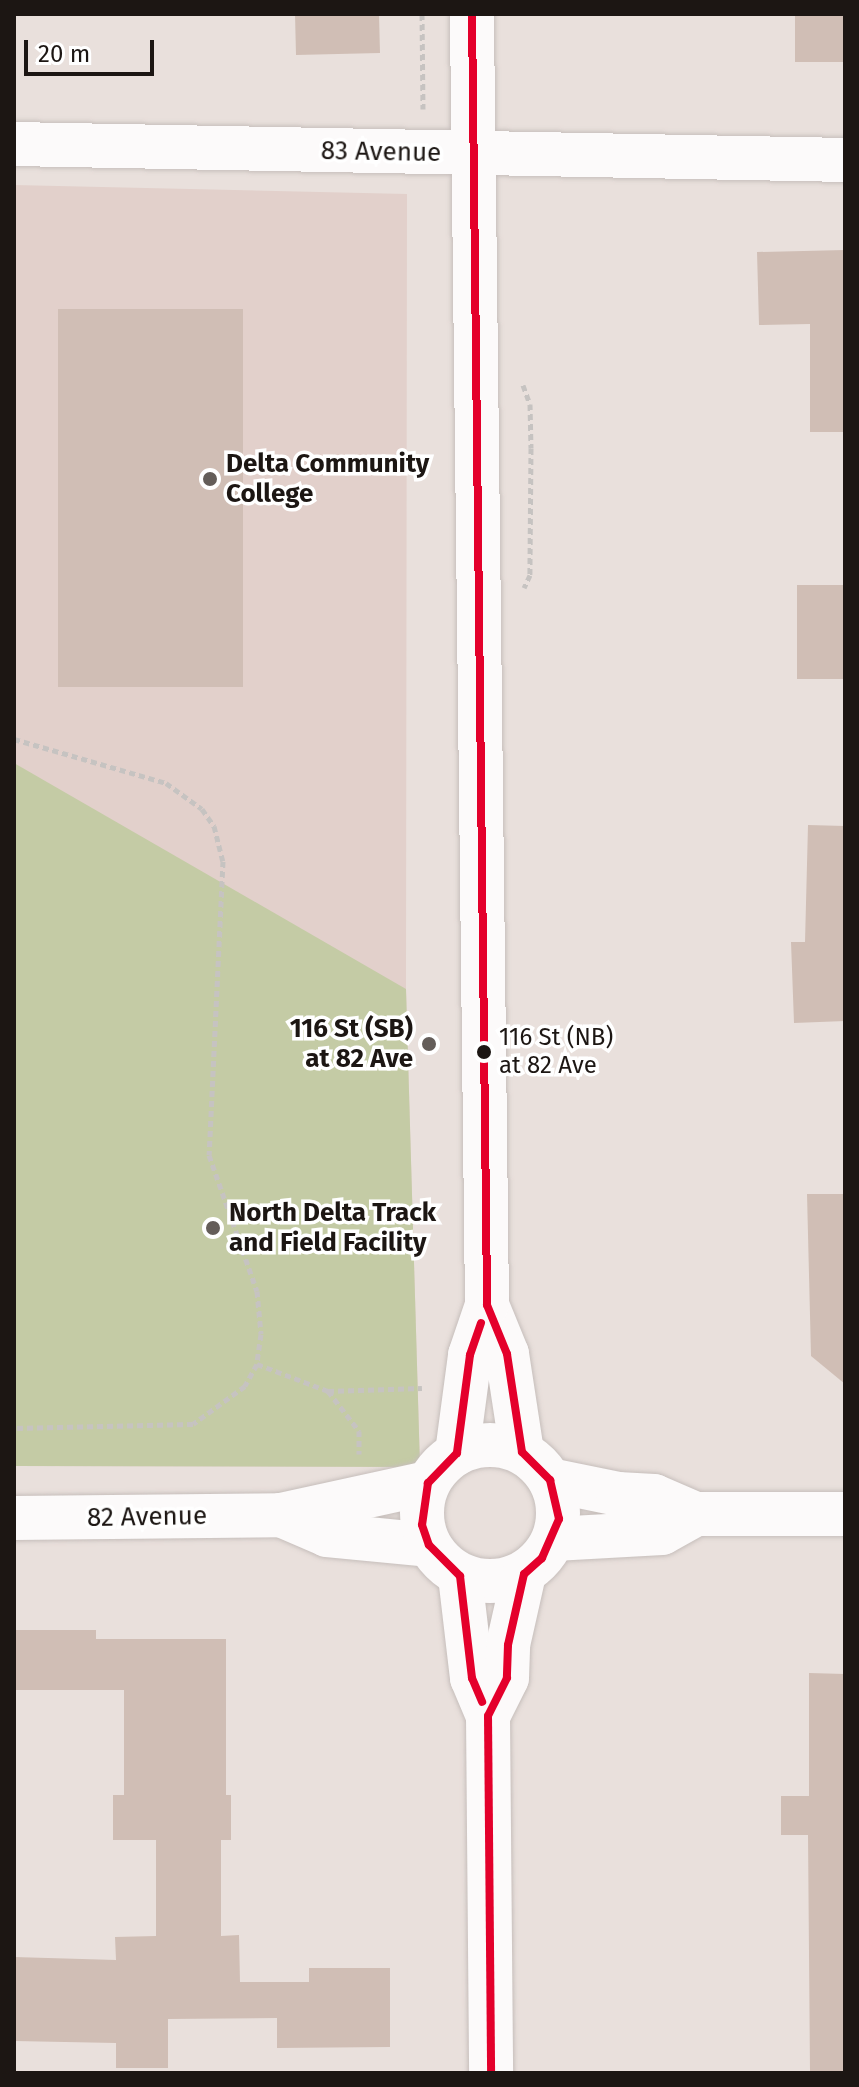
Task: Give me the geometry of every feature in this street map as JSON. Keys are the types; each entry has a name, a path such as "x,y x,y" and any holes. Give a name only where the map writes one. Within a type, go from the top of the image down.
{"street":[{"path":"472,14 487,1305 470,1355 442,1468 422,1525 429,1545 460,1576 481,1582 524,1574"},
{"name":"83 Avenue","path":"14,144 845,160"},
{"path":"487,1305 507,1354 536,1466 558,1509 554,1539 524,1574 508,1645 507,1678 488,1716"},
{"path":"442,1468 501,1445 536,1466 618,1494 654,1496 696,1514 845,1514"},
{"name":"82 Avenue","path":"14,1518 281,1515 442,1468"},
{"path":"554,1539 662,1533 696,1514"},
{"name":"82 Avenue","path":"281,1515 327,1535 429,1545"},
{"path":"460,1576 472,1678 488,1716 491,2073"}],"path":[{"path":"422,14 423,108"},
{"path":"14,739 166,783 192,800 214,826 223,861 209,1155 257,1291 261,1334 257,1364 229,1402 193,1424 14,1428"},
{"path":"257,1364 328,1391 431,1388"},
{"path":"328,1391 359,1431 360,1463"}],"shaded area":[{"path":"14,185 407,194 406,989 420,1467 14,1466"}],"green space":[{"name":"North Delta Track and Field Facility","path":"14,763 406,989 420,1467 14,1466"}],"building":[{"path":"295,14 379,14 380,53 296,55"},
{"path":"795,14 845,14 845,62 795,62"},
{"path":"845,250 845,432 810,432 810,324 759,325 757,252"},
{"path":"58,309 243,309 243,687 58,687"},
{"path":"797,585 845,585 845,679 797,679"},
{"path":"808,825 845,826 845,1021 794,1023 791,942 805,942"},
{"path":"807,1194 845,1194 845,1384 811,1356"},
{"path":"14,1630 96,1630 96,1639 226,1639 226,1795 231,1795 231,1840 221,1840 221,1936 239,1935 240,1982 309,1982 309,1968 390,1968 390,2047 277,2048 277,2018 168,2019 168,2068 116,2068 116,2043 14,2041 14,1957 116,1960 115,1937 156,1936 156,1840 113,1840 113,1795 124,1795 124,1690 14,1690"},
{"path":"809,1673 845,1674 845,2073 810,2073 808,1835 781,1835 781,1796 809,1796"}],"transit line":[{"path":"472,14 487,1305 507,1354 522,1452 550,1480 559,1519 542,1558 524,1574 508,1645 507,1678 488,1716 491,2073"},
{"path":"481,1323 470,1355 457,1453 428,1483 422,1525 429,1545 460,1576 472,1678 482,1702"}],"place":[{"name":"Delta Community College","path":"210,479"},
{"name":"116 St (SB) at 82 Ave","path":"429,1044"},
{"name":"116 St (NB) at 82 Ave","path":"484,1052"},
{"name":"North Delta Track and Field Facility","path":"213,1228"}]}
